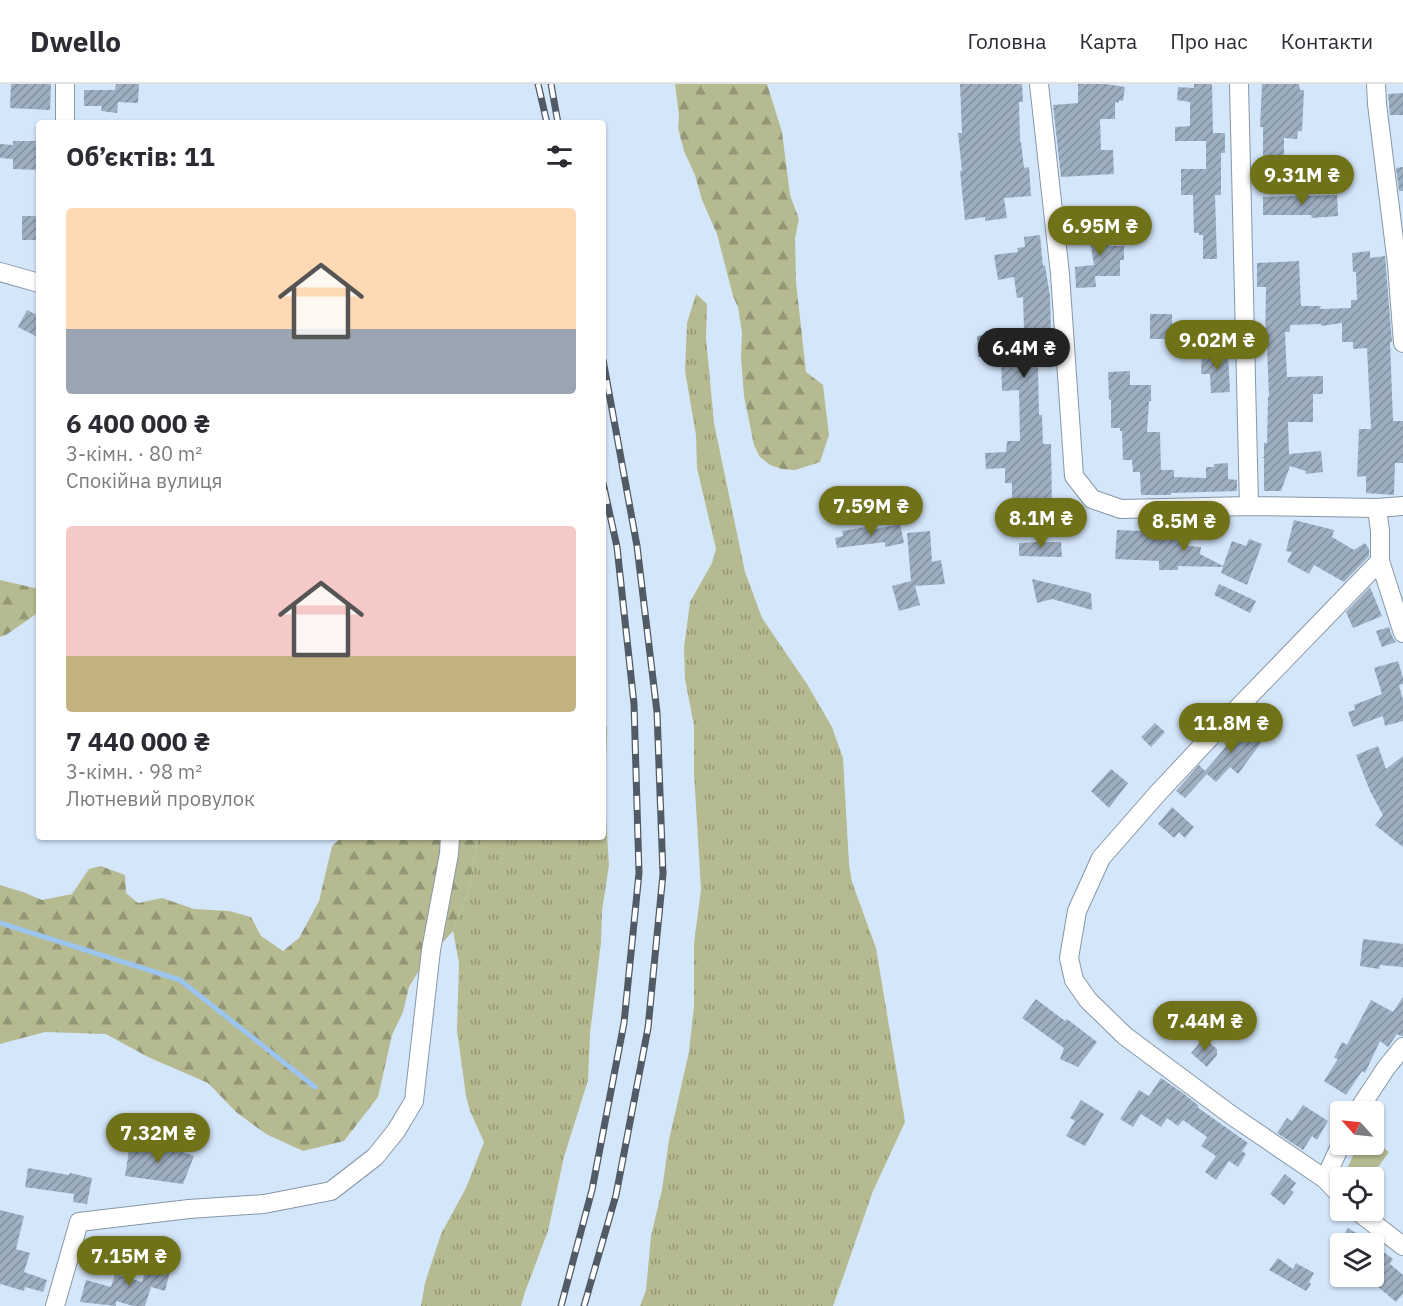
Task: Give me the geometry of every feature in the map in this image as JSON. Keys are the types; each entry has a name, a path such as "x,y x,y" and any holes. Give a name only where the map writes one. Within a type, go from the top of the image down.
{"street":[{"path":"65,84 65,120"},
{"path":"1039,84 1060,274 1074,476 1092,499 1121,509 1403,506"},
{"path":"1239,84 1249,506"},
{"path":"1376,84 1397,264 1403,343"},
{"path":"0,272 36,281"},
{"path":"1377,507 1380,561 1403,633"},
{"path":"1330,1184 1231,1115 1125,1036 1088,1000 1074,980 1069,958 1077,911 1101,858 1232,714 1380,561"},
{"path":"55,1306 79,1222 189,1209 264,1204 331,1191 375,1157 396,1131 414,1101 431,950 450,840"},
{"path":"1365,1101 1386,1068 1403,1047"},
{"path":"1325,1179 1336,1155"},
{"path":"1370,1221 1403,1246"}],"green space":[{"path":"675,84 767,84 782,132 790,195 799,219 795,238 796,282 806,372 823,385 829,435 820,462 795,470 782,469 770,465 760,457 754,445 744,396 742,333 738,307 717,234 684,151 678,128 679,116"},
{"path":"696,294 707,304 706,338 714,423 745,572 762,618 807,684 832,727 843,758 852,882 876,948 905,1122 873,1191 833,1306 640,1306 646,1290 651,1236 662,1190 669,1140 689,1052 694,1006 694,944 701,889 694,773 694,726 685,679 684,648 690,602 712,563 716,549 697,468 696,435 685,371 687,323"},
{"path":"0,580 36,588 36,614 0,637"},
{"path":"606,819 609,865 602,911 601,942 590,1034 588,1080 564,1157 548,1231 521,1306 421,1306 425,1283 441,1234 466,1188 484,1142 466,1096 457,1030 459,963 453,931 470,884 477,840 606,840"},
{"path":"339,840 477,840 470,884 453,931 423,964 409,987 403,1012 392,1035 378,1097 344,1141 303,1151 266,1134 236,1112 208,1083 148,1057 106,1034 45,1032 0,1044 0,885 42,900 72,894 89,869 101,866 125,875 126,893 138,903 162,898 194,909 229,911 251,917 261,936 283,951 299,938 319,901 332,846"},
{"path":"1384,1148 1389,1152 1378,1167 1348,1167 1353,1155 1384,1155"}],"building":[{"path":"11,84 51,84 50,110 10,108"},
{"path":"116,84 139,84 138,103 118,102 117,113 101,111 102,106 84,106 84,90 115,90"},
{"path":"960,84 1022,84 1023,102 1019,102 1020,142 1024,168 1029,167 1031,196 1004,198 1007,218 985,221 985,217 965,220 958,133 962,133"},
{"path":"1078,84 1125,87 1123,101 1115,102 1115,119 1100,119 1101,150 1113,150 1114,174 1061,177 1053,105 1078,103"},
{"path":"1194,84 1212,84 1213,133 1225,133 1225,153 1221,153 1221,195 1215,195 1217,259 1203,259 1203,235 1194,233 1193,195 1181,195 1181,169 1206,169 1206,141 1175,141 1175,127 1190,126 1190,102 1177,100 1178,87 1194,88"},
{"path":"1262,84 1299,84 1300,90 1304,90 1302,131 1298,131 1297,139 1284,138 1284,163 1263,164 1263,127 1260,127"},
{"path":"1403,93 1403,115 1390,115 1388,94"},
{"path":"13,141 36,141 36,170 13,169 13,159 0,158 0,144 13,145"},
{"path":"1403,167 1403,191 1399,191 1396,168"},
{"path":"1337,195 1338,216 1312,218 1311,215 1263,215 1263,197"},
{"path":"22,216 36,216 36,240 22,240"},
{"path":"1106,220 1109,246 1124,246 1124,260 1120,260 1120,276 1095,276 1096,287 1076,288 1075,267 1094,265 1087,223"},
{"path":"1040,235 1043,266 1045,265 1050,296 1051,332 1030,333 1032,366 1038,366 1039,415 1042,415 1043,444 1051,444 1052,508 1012,510 1012,483 1005,483 1005,468 986,469 985,453 1006,452 1007,441 1020,441 1019,390 1002,391 1001,357 978,357 977,336 1024,330 1023,297 1017,298 1014,277 998,280 994,255 1018,252 1017,248 1025,247 1024,237"},
{"path":"1370,251 1370,258 1385,256 1392,342 1390,342 1393,421 1403,421 1403,463 1395,463 1394,495 1366,493 1366,476 1357,477 1359,429 1371,429 1367,348 1353,349 1353,342 1342,342 1342,323 1321,326 1321,324 1290,325 1290,332 1285,332 1287,377 1323,376 1323,394 1313,394 1313,422 1288,422 1289,454 1321,451 1323,472 1305,474 1306,471 1290,466 1281,491 1264,491 1264,458 1261,457 1264,457 1264,443 1267,443 1269,397 1267,346 1265,346 1266,287 1257,287 1257,263 1299,261 1301,306 1321,306 1320,309 1351,308 1351,300 1357,300 1356,272 1353,272 1352,253"},
{"path":"27,310 36,314 36,336 18,327"},
{"path":"1150,314 1172,314 1172,339 1150,339"},
{"path":"1202,353 1228,353 1230,392 1211,393 1210,374 1201,374"},
{"path":"1130,371 1130,385 1151,385 1147,432 1160,432 1161,470 1174,470 1174,477 1206,478 1206,467 1228,463 1228,479 1237,480 1237,491 1141,495 1140,472 1133,472 1132,460 1123,460 1122,431 1120,428 1111,428 1108,372"},
{"path":"1294,520 1334,530 1332,537 1354,550 1365,543 1369,549 1369,556 1344,582 1314,565 1309,574 1287,562 1292,552 1286,551"},
{"path":"900,524 904,543 885,547 885,542 837,548 835,538 843,536 842,531 867,527 867,531"},
{"path":"1187,526 1188,546 1201,547 1200,554 1223,566 1232,541 1246,546 1249,539 1262,544 1247,585 1221,573 1223,567 1178,566 1178,570 1159,570 1159,561 1115,559 1117,530 1165,532 1165,528"},
{"path":"930,531 932,562 941,560 945,584 915,586 920,605 899,611 892,586 911,581 907,533"},
{"path":"1061,542 1062,557 1019,556 1019,543"},
{"path":"1032,579 1091,593 1092,610 1052,599 1037,603"},
{"path":"1219,584 1256,601 1250,613 1214,595"},
{"path":"1370,587 1382,616 1353,628 1346,612"},
{"path":"1389,627 1396,642 1382,647 1376,631"},
{"path":"1398,661 1403,678 1403,684 1399,685 1403,700 1403,721 1385,726 1383,716 1353,727 1348,712 1355,710 1354,705 1382,694 1374,668"},
{"path":"1251,713 1272,728 1238,774 1230,767 1216,782 1207,774 1185,798 1176,791 1199,765 1205,771"},
{"path":"1155,723 1165,732 1151,747 1141,737"},
{"path":"1378,746 1386,769 1403,756 1403,847 1375,825 1383,815 1370,791 1356,755"},
{"path":"1111,769 1128,783 1109,808 1091,791"},
{"path":"1172,807 1194,827 1185,838 1179,832 1174,838 1158,824"},
{"path":"1363,939 1403,944 1403,967 1380,965 1379,969 1360,966"},
{"path":"1403,997 1403,1036 1397,1034 1388,1047 1380,1041 1365,1073 1362,1071 1346,1095 1324,1081 1338,1059 1334,1058 1342,1042 1347,1045 1371,1000 1393,1012"},
{"path":"1036,999 1097,1042 1078,1067 1060,1059 1064,1048 1022,1018"},
{"path":"1204,1038 1217,1049 1217,1055 1207,1067 1191,1053"},
{"path":"1161,1078 1248,1143 1242,1151 1246,1154 1238,1167 1229,1161 1216,1180 1205,1172 1216,1156 1201,1146 1207,1137 1183,1120 1178,1126 1167,1118 1161,1127 1141,1114 1133,1127 1120,1119 1139,1090 1149,1096"},
{"path":"1081,1100 1104,1114 1085,1146 1066,1136 1075,1121 1070,1118"},
{"path":"1303,1105 1328,1121 1317,1140 1312,1136 1303,1150 1277,1133 1287,1118 1292,1121"},
{"path":"130,1144 177,1150 194,1156 183,1184 125,1176"},
{"path":"28,1168 92,1178 87,1204 73,1202 74,1194 25,1187"},
{"path":"1285,1174 1296,1183 1291,1190 1294,1192 1284,1205 1270,1194"},
{"path":"0,1210 24,1216 16,1249 30,1253 24,1272 47,1280 43,1292 25,1287 24,1291 0,1284"},
{"path":"1348,1228 1356,1233 1345,1233"},
{"path":"1384,1252 1393,1259 1390,1264 1403,1275 1403,1294 1396,1302 1378,1287 1384,1287"},
{"path":"150,1257 172,1264 165,1291 151,1287 145,1306 133,1306 116,1301 116,1306 80,1302 86,1280 111,1287 115,1274 142,1282"},
{"path":"1278,1258 1293,1269 1296,1263 1314,1273 1306,1291 1269,1270"}],"waterway":[{"path":"0,923 180,980 315,1087"}],"railway":[{"path":"538,84 546,120"},
{"path":"551,84 557,120"},
{"path":"584,1306 616,1195 648,1028 663,874 657,712 637,546 606,376"},
{"path":"561,1306 592,1190 624,1023 639,873 634,704 617,547 606,497"}]}
